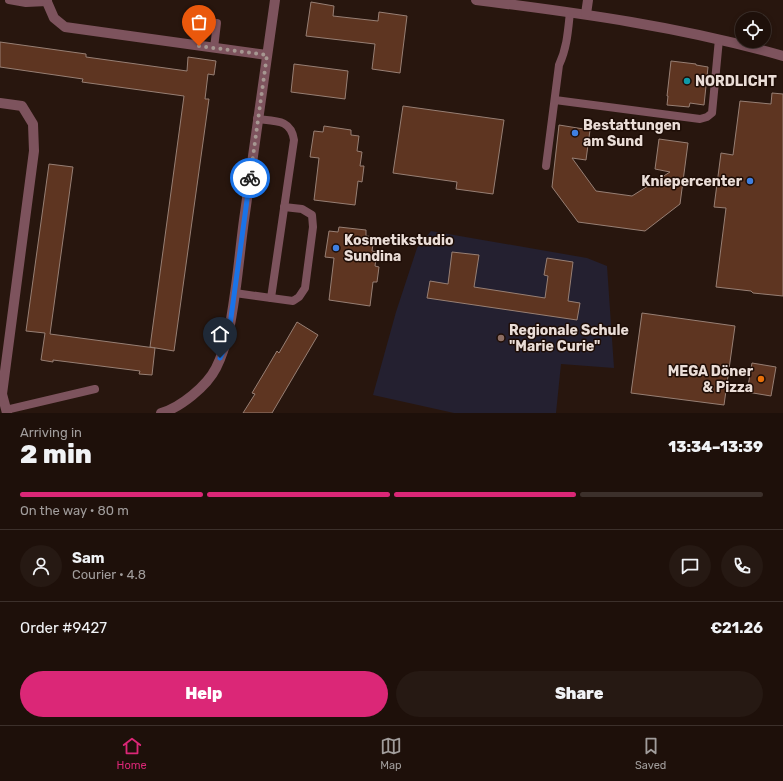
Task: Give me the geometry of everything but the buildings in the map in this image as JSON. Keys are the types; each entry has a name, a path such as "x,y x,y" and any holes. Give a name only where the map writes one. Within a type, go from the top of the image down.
{"street":[{"path":"161,413 168,411 203,386 215,370 226,346 235,293 257,118 275,0"},
{"path":"476,0 528,3 570,12 688,32 783,56"},
{"path":"586,14 588,0"},
{"path":"47,1 54,18 64,27 267,55"},
{"path":"0,103 22,106 33,124 34,151 1,394 7,412"}],"lane":[{"path":"9,0 26,3 47,1"},
{"path":"546,166 559,65 567,42 570,12"},
{"path":"214,48 217,23"},
{"path":"555,100 700,119 707,117 712,113 719,39"},
{"path":"257,118 278,121 288,125 293,133 294,140 271,298"},
{"path":"235,293 293,301 299,297 305,288 313,227 312,215 302,209 284,207"},
{"path":"7,412 95,389"}],"shaded area":[{"name":"Regionale Schule \"Marie Curie\"","path":"431,231 587,258 607,266 614,368 561,364 556,413 454,413 373,395 396,312 417,248"}],"way so far":[{"path":"199,46 267,55 257,118 250,178"}],"place":[{"name":"NORDLICHT","path":"687,81"},
{"name":"Bestattungen am Sund","path":"575,133"},
{"name":"Kniepercenter","path":"750,181"},
{"name":"Kosmetikstudio Sundina","path":"336,248"},
{"name":"Regionale Schule \"Marie Curie\"","path":"501,338"},
{"name":"MEGA Döner & Pizza","path":"761,379"}],"route":[{"path":"220,358 226,346 234,301 250,178"}]}
